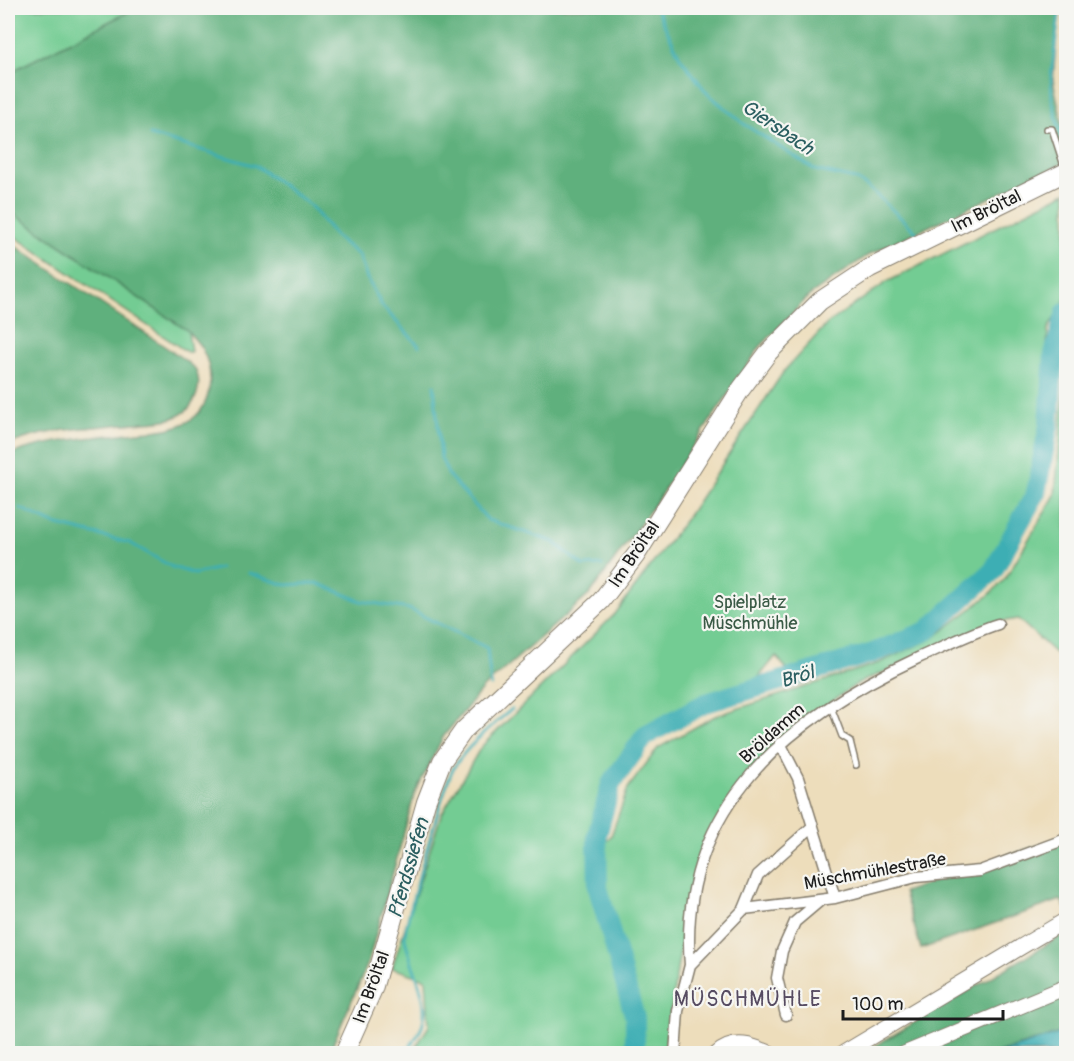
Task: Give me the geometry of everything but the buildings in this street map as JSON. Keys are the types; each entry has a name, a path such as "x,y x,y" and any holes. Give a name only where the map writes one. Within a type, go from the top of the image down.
{"main road":[{"name":"Im Bröltal","path":"344,1053 373,989 426,802 442,761 464,730 602,601 636,555 741,389 768,353 820,300 870,268 1066,172"}],"street":[{"name":"Bröldamm","path":"690,965 689,944 693,900 702,855 724,813 752,771 780,743 830,705 880,676 974,632 998,624"},
{"path":"780,743 798,778 836,898"},
{"path":"675,1053 678,1011 690,965 744,909 758,875 813,826"},
{"name":"Müschmühlestraße","path":"744,909 836,898 916,877 980,872 1066,839"},
{"path":"786,1015 777,978 782,951 795,922 822,900"},
{"path":"842,1053 1066,920"},
{"path":"904,1053 1066,987"},
{"path":"717,1053 730,1045 742,1044 772,1053"}],"lane":[{"path":"1047,129 1052,129 1066,172"},
{"path":"830,705 842,736 850,741 856,765"}],"green space":[{"path":"8,8 136,8 18,68 8,78"},
{"path":"136,8 1059,8 1053,80 1066,141 1066,162 870,254 809,296 759,348 658,499 590,594 483,688 443,737 415,793 368,963 329,1053 8,1054 8,455 52,443 177,426 193,418 200,411 209,391 209,370 206,359 201,347 188,331 8,210 8,78 18,68"},
{"name":"Spielplatz Müschmühle","path":"1066,192 1066,298 1048,329 1042,428 1031,493 991,567 926,627 790,673 776,656 759,677 761,683 707,699 644,734 605,782 591,835 589,860 611,836 628,788 658,748 715,716 879,663 933,638 989,595 1005,579 1055,495 1066,366 1066,663 1018,619 993,623 857,684 787,733 751,769 699,855 690,888 665,1047 611,1047 582,1054 412,1053 429,1026 426,979 392,968 441,815 481,747 615,614 688,516 784,371 827,324 887,282"},
{"path":"8,210 188,331 191,352 187,352 8,232"},
{"path":"8,241 192,366 199,383 194,402 190,407 170,419 54,432 8,445"},
{"path":"1066,836 1066,909 1061,900 921,949 904,892"},
{"path":"1066,933 1066,1031 999,1053 861,1054"}],"water":[{"path":"1066,1031 1066,1053 999,1053"}],"waterway":[{"name":"Giersbach","path":"656,8 680,57 707,93 744,124 815,170 855,179 868,187 917,233"},
{"path":"1060,8 1051,77 1052,99 1066,157"},
{"path":"150,135 256,166 310,205 337,238 359,255 366,276 382,306 419,346"},
{"name":"Bröl","path":"635,1054 635,1018 598,888 597,836 611,784 645,736 706,703 873,653 927,631 993,571 1036,493 1049,425 1054,354 1066,312"},
{"path":"434,385 441,458 449,476 488,520 554,542 583,566 602,565"},
{"name":"Pferdssiefen","path":"20,508 54,524 130,543 172,567 195,574 220,568"},
{"name":"Pferdssiefen","path":"249,573 286,585 317,583 361,601 409,609 487,648 491,686"},
{"name":"Pferdssiefen","path":"405,1054 420,1031 424,1020 422,996 407,949 406,928 434,824 454,767 473,743 512,709"}],"district":[{"name":"MÜSCHMÜHLE","path":"748,999"}]}
